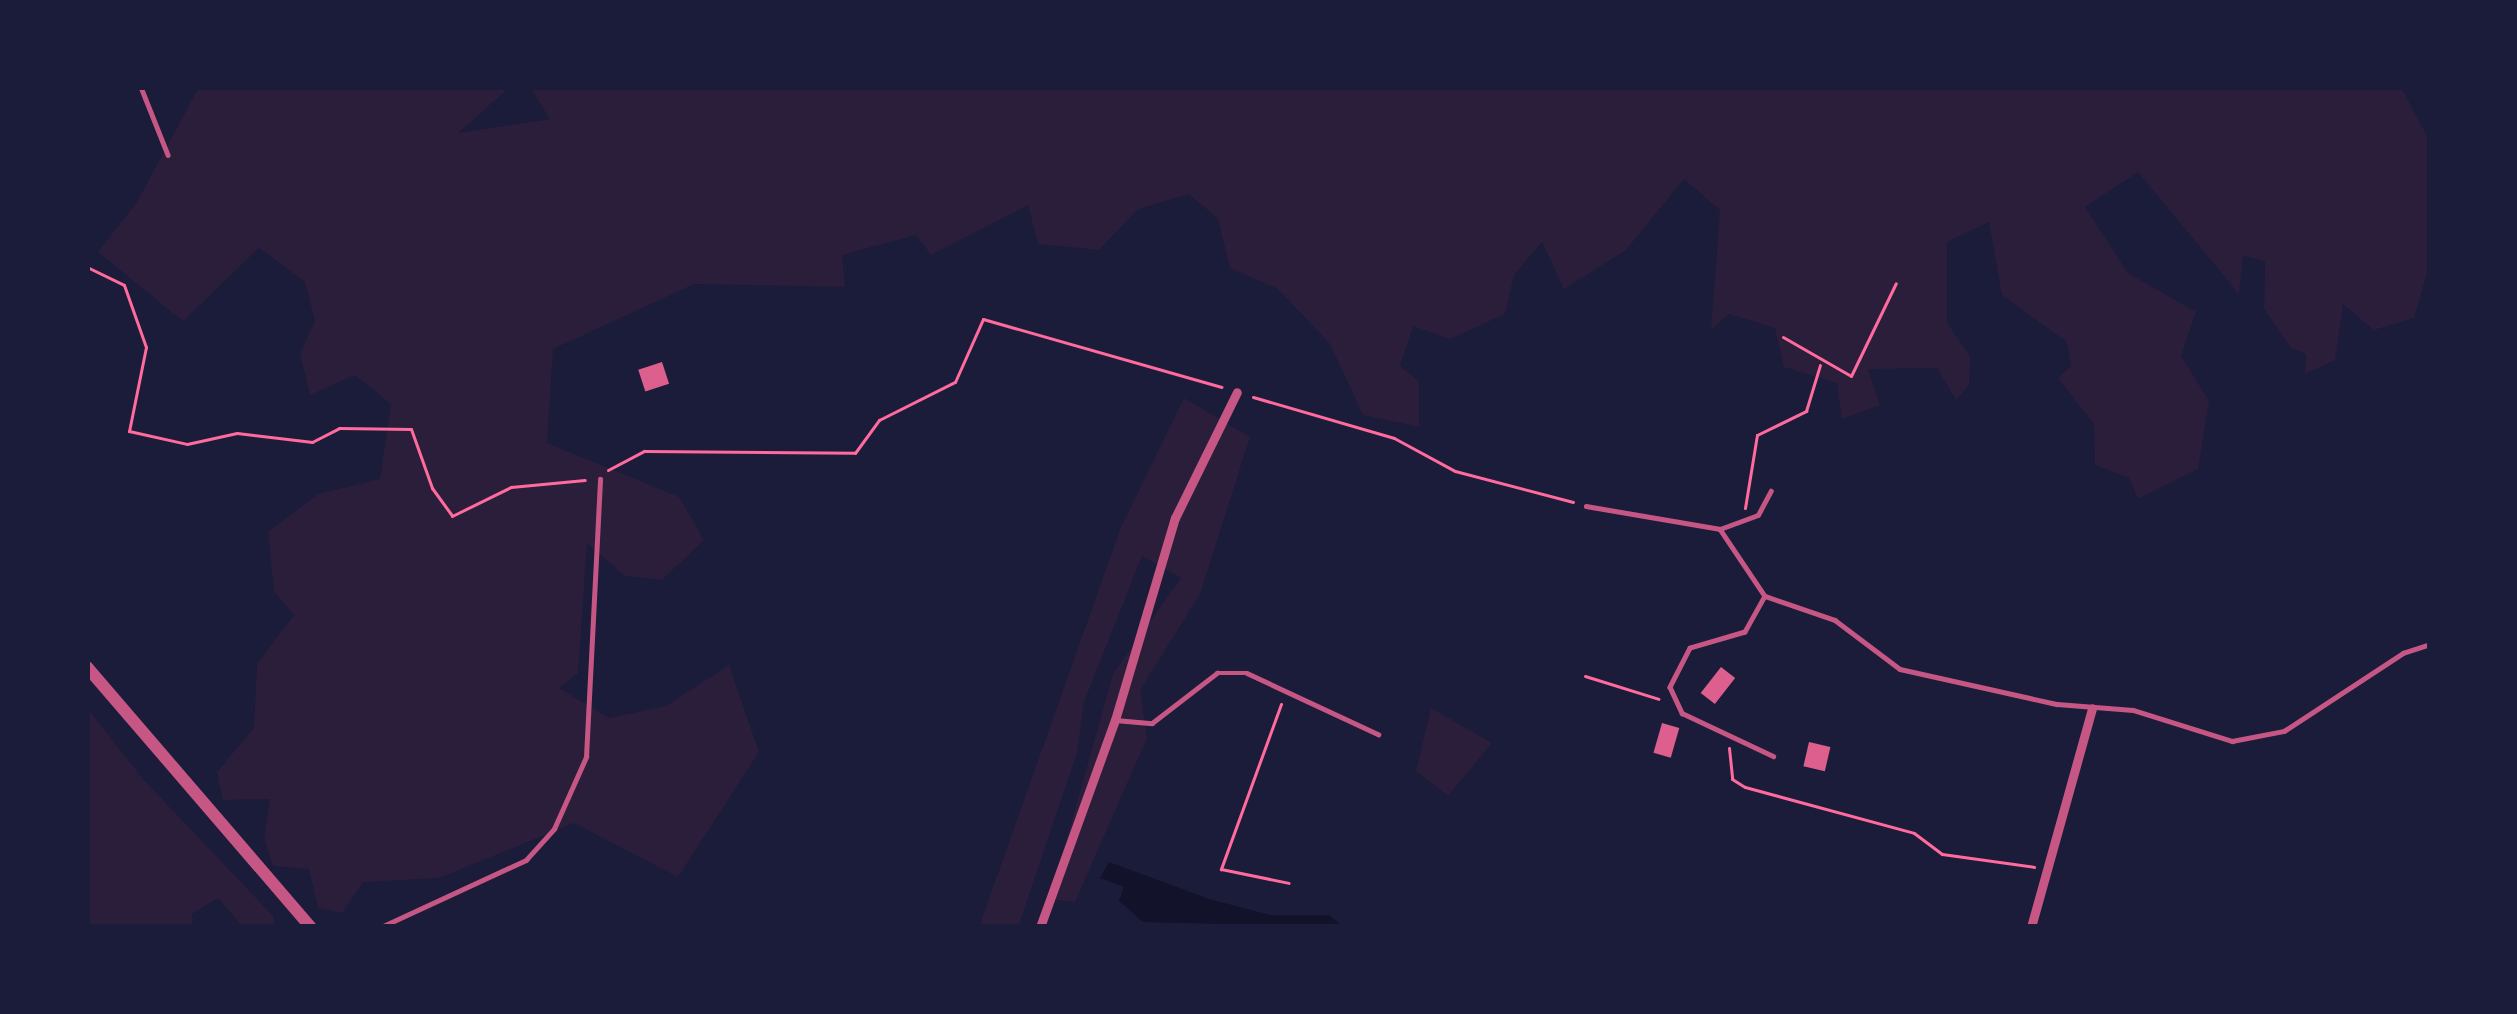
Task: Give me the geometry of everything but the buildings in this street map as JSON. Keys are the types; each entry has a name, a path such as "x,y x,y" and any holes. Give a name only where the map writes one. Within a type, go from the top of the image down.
{"street":[{"path":"1040,927 1115,720 1175,518 1237,392"},
{"path":"87,667 311,927"},
{"path":"2031,927 2092,708"}],"lane":[{"path":"141,87 168,155"},
{"path":"381,927 526,860 558,820 586,757 600,479"},
{"path":"1586,506 1720,530 1745,522 1771,491"},
{"path":"1720,530 1765,596 1835,620 1900,669 2257,740 2430,644"},
{"path":"1765,596 1745,632 1690,648 1670,687 1673,703 1729,738 1773,756"},
{"path":"1115,720 1152,723 1217,673 1247,674 1378,734"}],"path":[{"path":"87,267 124,285 146,346 129,431 188,444 238,433 313,442 339,428 411,429 432,488 452,516 511,487 600,479 644,451 854,453 879,420 955,382 983,319 1394,438 1454,471 1586,506"},
{"path":"1783,338 1842,375 1858,371 1896,283"},
{"path":"1745,522 1756,435 1806,411 1820,365"},
{"path":"1585,676 1673,703"},
{"path":"1286,691 1221,869 1289,883"},
{"path":"1729,738 1727,765 1744,787 1914,832 1942,854 2048,868"}],"shaded area":[{"path":"199,87 510,87 458,133 550,119 530,87 2401,87 2430,142 2430,263 2414,318 2374,330 2343,304 2335,360 2305,374 2306,354 2291,348 2264,309 2265,261 2243,256 2239,294 2138,172 2085,207 2128,273 2196,312 2181,356 2209,401 2198,469 2138,499 2129,478 2095,465 2094,424 2058,378 2071,366 2067,342 2002,295 1989,222 1947,242 1947,323 1970,356 1969,385 1956,400 1937,368 1868,369 1880,405 1842,419 1837,383 1784,367 1775,328 1729,314 1711,330 1720,210 1684,179 1626,250 1564,289 1542,242 1514,275 1505,314 1450,339 1413,326 1400,366 1419,381 1419,427 1363,415 1330,344 1278,289 1230,268 1218,219 1189,194 1138,209 1099,250 1038,244 1028,205 931,255 916,235 842,255 845,287 694,284 553,349 547,443 679,497 704,540 662,580 625,576 587,543 578,673 559,688 609,718 666,706 729,665 759,752 678,877 574,823 439,878 363,882 342,913 318,908 309,869 273,866 264,838 270,799 223,800 217,772 254,728 257,664 294,615 274,591 268,532 318,494 380,479 391,404 355,375 310,395 300,353 315,321 305,282 259,248 183,321 98,252 137,202"},
{"path":"1184,398 1250,437 1200,594 1140,690 1147,738 1075,902 1050,899 1113,674 1181,578 1142,556 1084,702 1077,753 1018,927 979,927 1121,527"},
{"path":"87,708 143,779 274,917 275,927 243,927 218,898 192,914 193,927 87,927"},
{"path":"1431,708 1492,743 1448,796 1416,771"},
{"path":"1109,862 1209,899 1270,915 1329,915 1343,927 1143,922 1119,901 1124,887 1100,878"}]}
